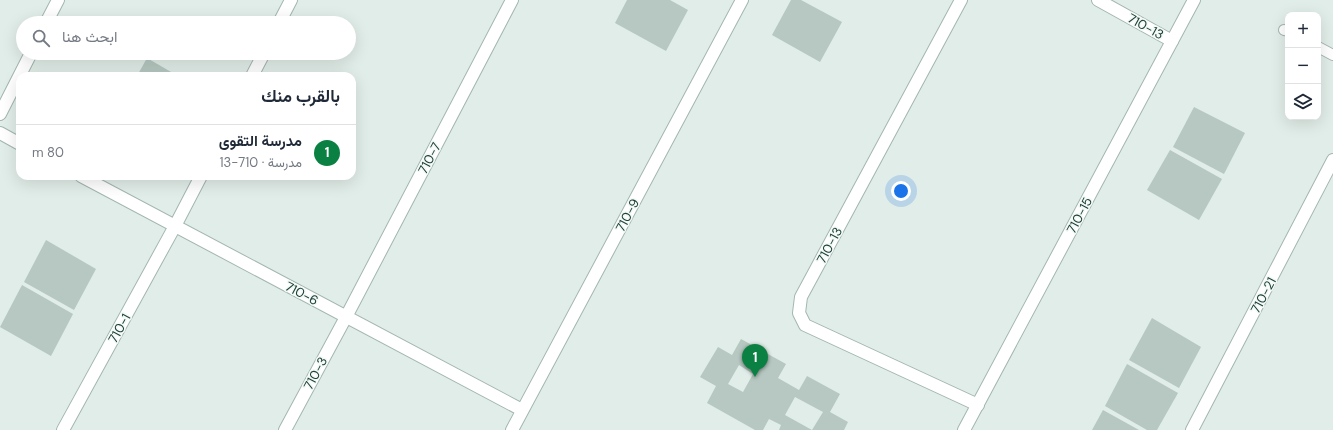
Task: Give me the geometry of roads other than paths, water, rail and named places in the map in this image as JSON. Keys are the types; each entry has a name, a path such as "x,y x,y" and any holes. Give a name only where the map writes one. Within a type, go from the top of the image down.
{"street":[{"path":"50,16 58,0"},
{"path":"283,16 291,0"},
{"name":"710-7","path":"346,317 512,0"},
{"name":"710-9","path":"512,430 742,0"},
{"name":"710-13","path":"961,0 801,297 799,313 805,324 978,405"},
{"name":"710-13","path":"1098,0 1172,41"},
{"name":"710-15","path":"964,430 1194,0"},
{"path":"21,72 27,60"},
{"path":"254,72 260,60"},
{"path":"0,114 16,83"},
{"path":"0,133 16,142"},
{"name":"710-21","path":"1192,430 1333,160"},
{"name":"710-6","path":"89,180 522,410"},
{"name":"710-1","path":"63,430 199,180"},
{"name":"710-3","path":"285,430 346,317"}],"lane":[{"path":"1320,48 1333,55"}],"place":[{"name":"مدرسة التقوى","path":"755,377"}]}
